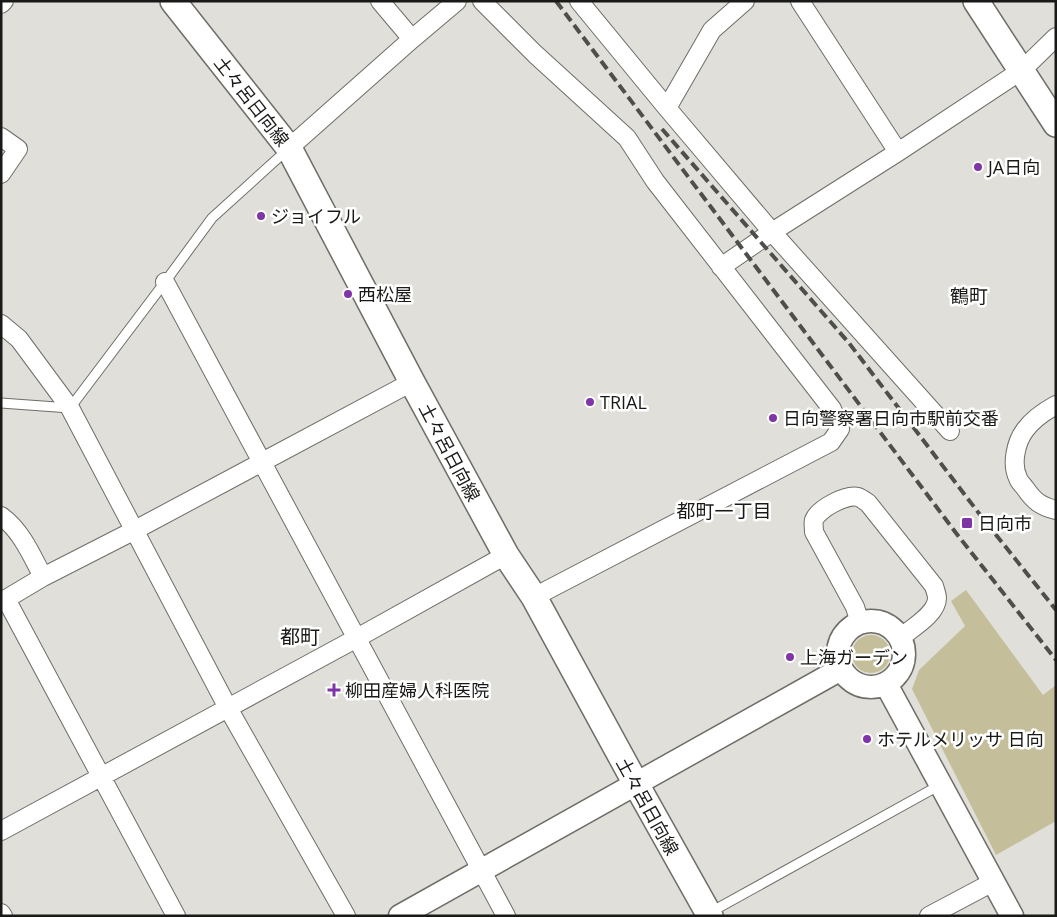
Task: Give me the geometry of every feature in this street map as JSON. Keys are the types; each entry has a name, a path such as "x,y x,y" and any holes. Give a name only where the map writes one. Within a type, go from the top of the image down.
{"main road":[{"name":"土々呂日向線","path":"174,1 289,148 506,556 534,597 709,914"},
{"path":"976,1 1056,124"}],"street":[{"path":"1,4 4,1"},
{"path":"380,1 412,40"},
{"path":"289,148 457,1"},
{"path":"482,1 535,54 627,138 655,181 832,409 840,429 830,442 534,597"},
{"path":"579,1 666,108 772,232 950,431"},
{"path":"666,108 712,30 745,1"},
{"path":"800,1 898,152"},
{"path":"722,267 772,232 1022,70 1056,37"},
{"path":"1,137 18,149 1,174"},
{"path":"166,282 506,916"},
{"path":"1,324 19,339 70,408 228,708 346,916"},
{"path":"176,916 4,600 43,577 412,382"},
{"path":"1056,405 1037,417 1025,430 1014,462 1018,479 1033,500 1045,507 1056,510"},
{"path":"860,623 855,606 814,532 813,522 817,514 847,497 858,497 868,503 934,586 938,596 935,608 926,618 900,638"},
{"path":"1,516 6,519 24,542 43,577"},
{"path":"1,831 506,556"},
{"path":"860,623 882,623 892,629 900,638 904,658 901,668 895,677 886,684 876,687 856,684 847,678 838,660 840,642 845,634 860,623"},
{"path":"400,916 842,669"},
{"path":"886,684 1012,916"},
{"path":"929,916 993,882"}],"lane":[{"path":"1,403 70,408 212,218 289,148"},
{"path":"709,914 940,785"}],"shaded area":[{"path":"966,590 1043,695 1056,685 1056,821 996,855 912,689 919,670 965,626 951,601"},
{"path":"871,635 885,640 890,654 885,668 871,673 857,668 852,654 857,640"}],"railway":[{"path":"556,1 956,533 1056,660"},
{"path":"662,129 849,343 981,516 1056,610"}],"place":[{"name":"JA日向","path":"978,167"},
{"name":"ジョイフル","path":"261,216"},
{"name":"西松屋","path":"348,294"},
{"name":"TRIAL","path":"590,402"},
{"name":"日向警察署日向市駅前交番","path":"773,418"},
{"name":"日向市","path":"967,523"},
{"name":"上海ガーデン","path":"790,657"},
{"name":"柳田産婦人科医院","path":"334,690"},
{"name":"ホテルメリッサ 日向","path":"867,739"}],"district":[{"name":"鶴町","path":"969,296"},
{"name":"都町一丁目","path":"724,511"},
{"name":"都町","path":"300,636"}]}
